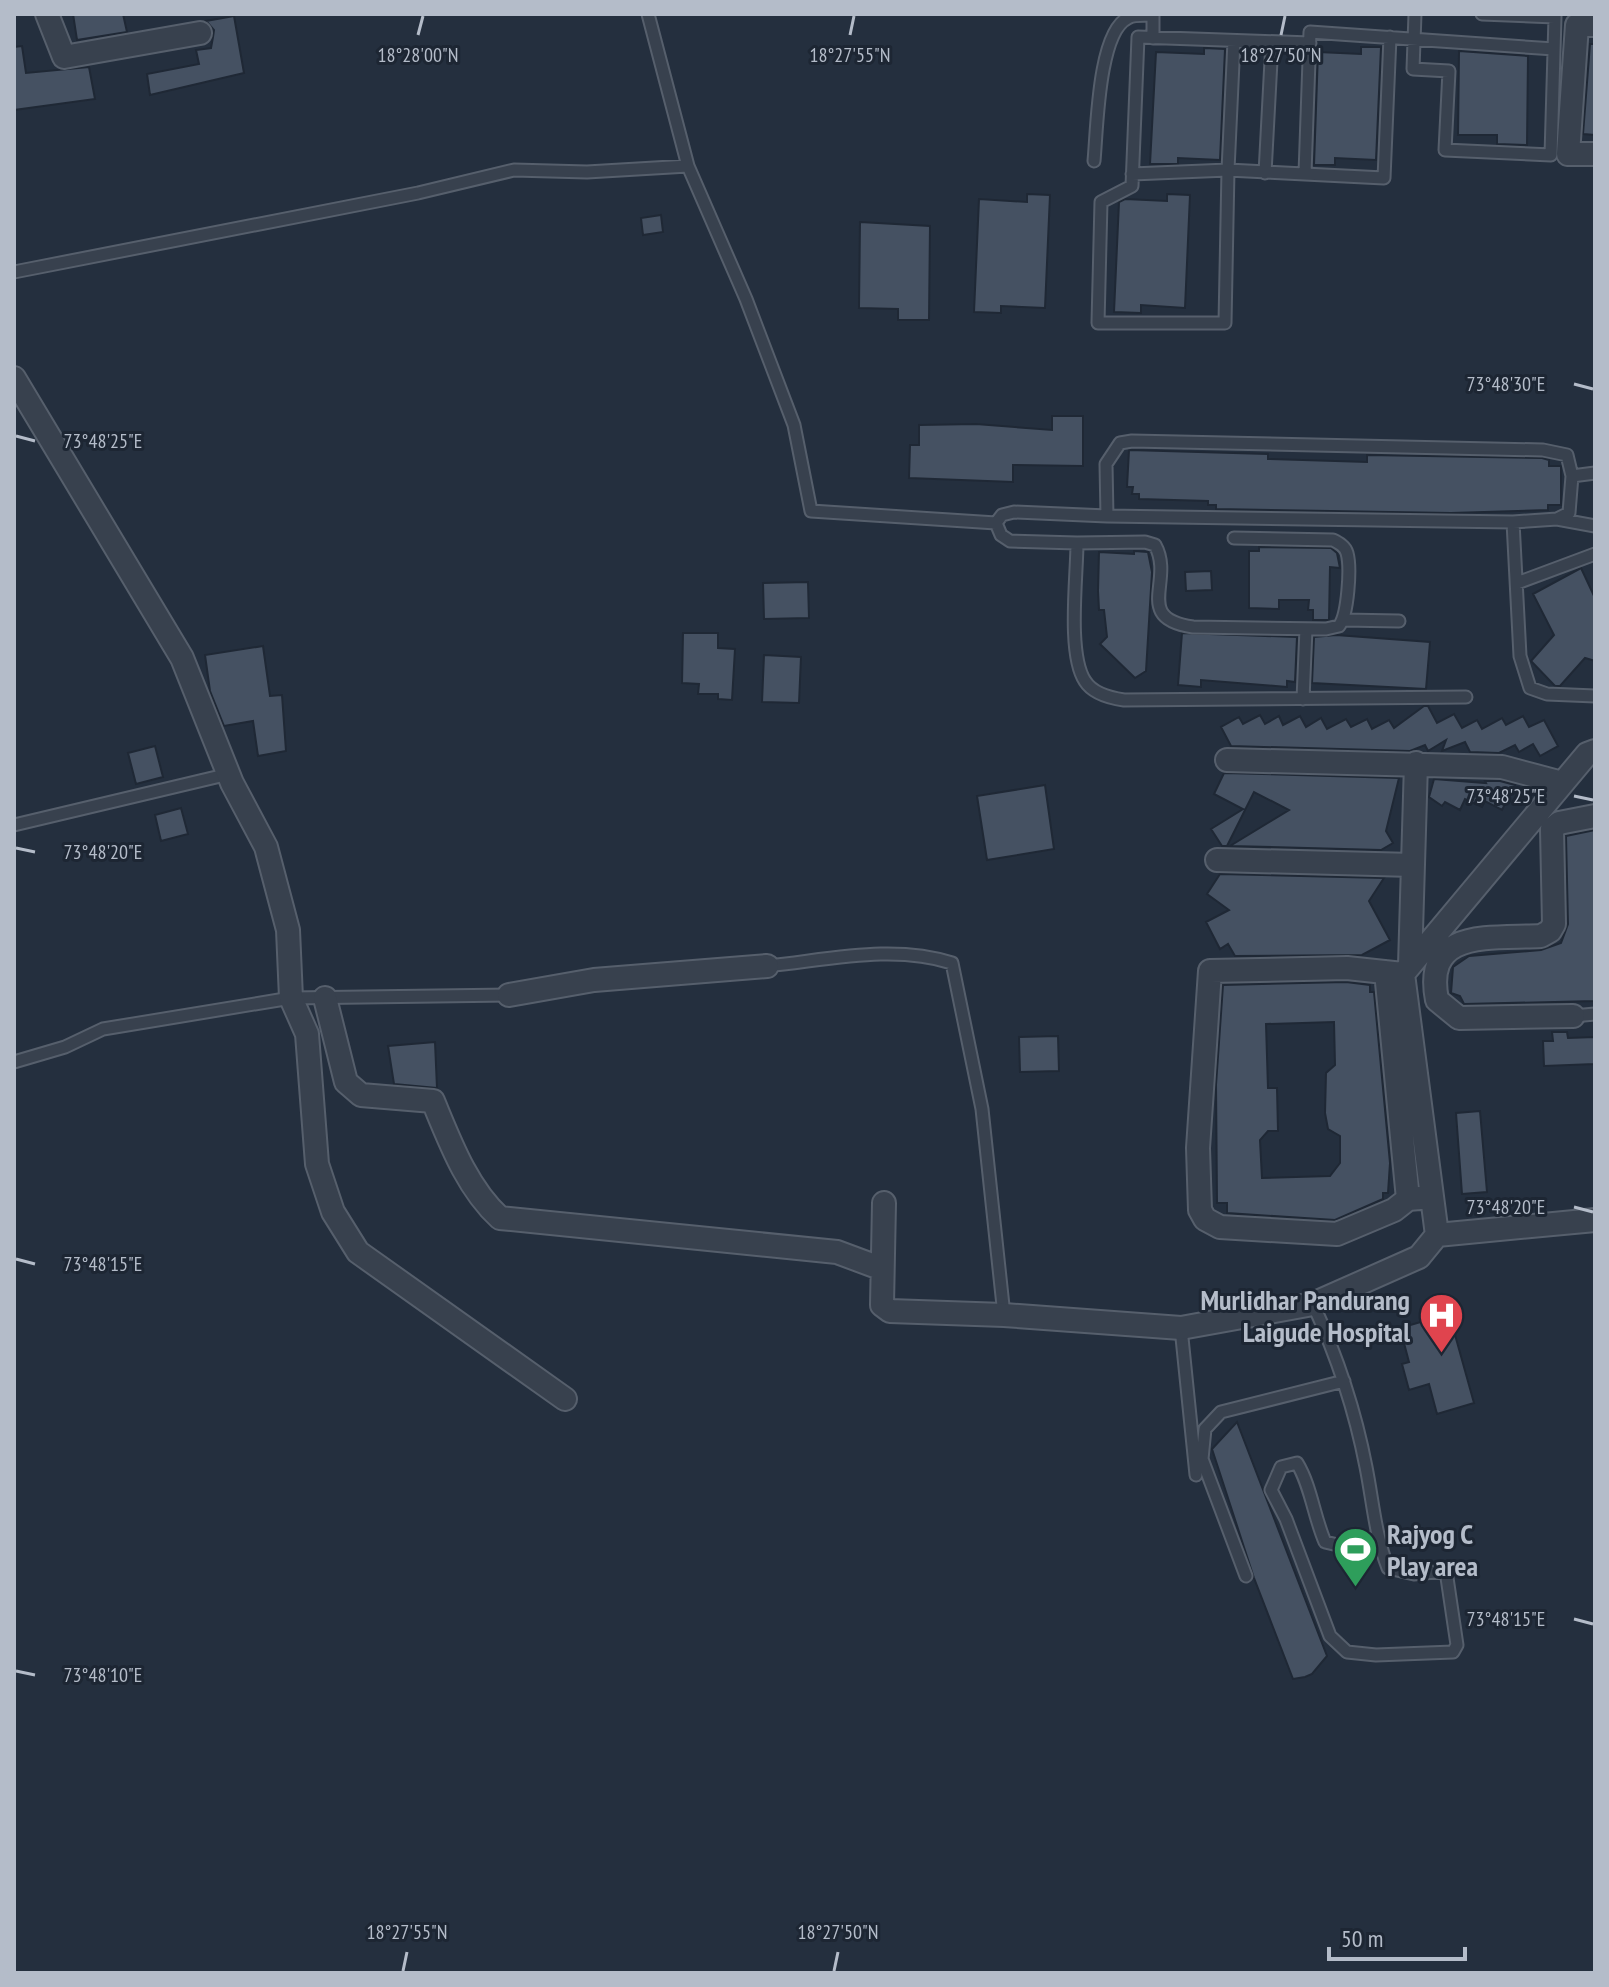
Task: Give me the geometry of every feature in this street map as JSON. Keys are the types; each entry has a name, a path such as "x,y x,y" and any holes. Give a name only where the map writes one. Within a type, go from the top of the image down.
{"street":[{"path":"47,14 64,57 200,33"},
{"path":"1595,25 1577,25 1568,154 1595,154"},
{"path":"14,378 182,658 229,774 266,847 288,930 291,998 307,1034 317,1164 333,1212 358,1252 565,1399"},
{"path":"1399,970 1587,754 1595,751"},
{"path":"1227,760 1502,767 1562,783"},
{"path":"1408,1199 1406,1076 1399,970 1413,865 1416,763"},
{"path":"1584,1015 1459,1018 1437,1000 1433,981 1443,954 1459,942 1541,936 1550,931 1554,924 1549,839 1552,829 1559,823 1595,816"},
{"path":"1217,860 1413,865"},
{"path":"509,995 594,980 767,966"},
{"path":"1399,970 1210,971 1198,1148 1200,1210 1205,1219 1220,1227 1337,1234 1394,1210 1408,1199 1432,1197"},
{"path":"325,998 346,1082 361,1095 433,1101 456,1157 489,1208 500,1218 837,1252 880,1268"},
{"path":"1406,1076 1437,1235"},
{"path":"884,1203 880,1268 882,1305 890,1311 1004,1315 1181,1328 1313,1304 1419,1257 1437,1235 1595,1220"}],"lane":[{"path":"648,14 688,166 746,299 794,425 811,511 996,523"},
{"path":"1415,14 1413,69 1449,71 1445,150 1551,155 1555,16 1482,14"},
{"path":"1094,161 1109,42 1116,28 1129,17 1153,15 1153,38"},
{"path":"1305,173 1310,32 1554,49"},
{"path":"1234,41 1225,323 1098,323 1101,202 1132,186 1138,37 1310,43"},
{"path":"1132,174 1228,170 1384,178 1390,37"},
{"path":"1265,173 1272,42"},
{"path":"14,272 389,199 514,170 587,172 688,166"},
{"path":"1107,516 1106,464 1120,443 1132,441 1543,450 1567,455 1572,476 1569,513 1557,519"},
{"path":"1572,476 1595,473"},
{"path":"996,523 1002,515 1014,512 1513,522 1557,519 1595,526"},
{"path":"1513,522 1520,656 1530,688 1547,694 1595,696"},
{"path":"996,523 1001,535 1010,541 1145,542 1155,545 1160,554 1158,603 1162,616 1172,623 1193,627 1326,629 1339,626 1344,620 1348,555 1341,544 1333,540 1234,538"},
{"path":"1077,543 1077,658 1086,682 1096,690 1124,700 1466,697"},
{"path":"1517,583 1586,554 1595,554"},
{"path":"1344,620 1399,621"},
{"path":"1303,699 1306,629"},
{"path":"14,825 229,774"},
{"path":"767,966 880,954 923,954 952,963 982,1109 1004,1315"},
{"path":"14,1062 65,1047 103,1029 291,998 509,995"},
{"path":"1313,1304 1344,1381 1365,1464 1378,1537 1388,1568 1397,1572 1446,1571 1457,1645 1453,1652 1361,1654 1347,1652 1330,1636 1286,1519 1271,1490 1281,1467 1297,1463 1305,1476 1309,1500 1325,1542 1342,1546 1378,1537"},
{"path":"1181,1328 1196,1475"},
{"path":"1246,1576 1202,1459 1205,1429 1221,1412 1344,1381"}],"building":[{"path":"73,14 123,14 127,32 77,40"},
{"path":"234,16 244,73 150,95 147,74 199,64 196,50 211,48 213,37 214,30 206,21"},
{"path":"1590,44 1595,44 1595,135 1583,134"},
{"path":"22,46 26,73 89,67 95,99 14,110 14,47"},
{"path":"1361,47 1381,47 1376,160 1335,158 1335,165 1314,165 1318,52 1361,54"},
{"path":"1204,48 1225,49 1220,160 1178,158 1178,164 1150,164 1156,52 1204,54"},
{"path":"1459,51 1528,56 1527,145 1497,144 1497,135 1458,135"},
{"path":"1027,194 1050,195 1045,308 1001,306 1001,313 974,312 979,199 1027,202"},
{"path":"1167,194 1190,195 1185,308 1141,305 1141,313 1114,312 1119,202 1125,199 1167,201"},
{"path":"661,215 663,232 643,235 641,218"},
{"path":"860,222 930,226 929,320 898,320 898,309 859,308"},
{"path":"1052,416 1083,416 1083,466 1013,465 1013,482 909,478 910,445 919,445 919,425 976,424 1052,430"},
{"path":"1129,450 1268,454 1268,459 1367,462 1367,455 1542,458 1549,460 1549,466 1561,466 1561,505 1548,505 1548,510 1451,513 1216,509 1216,505 1208,505 1208,501 1139,499 1139,494 1132,494 1133,487 1127,487"},
{"path":"1259,547 1331,548 1337,553 1340,568 1330,567 1329,620 1313,620 1313,610 1308,610 1309,600 1279,600 1279,609 1249,608 1249,551 1259,551"},
{"path":"1134,551 1148,552 1152,572 1146,671 1135,678 1100,644 1107,637 1104,610 1099,610 1098,591 1099,552 1134,554"},
{"path":"1581,568 1595,598 1595,661 1585,658 1560,686 1555,686 1531,661 1554,635 1533,594"},
{"path":"1211,571 1212,590 1186,591 1185,572"},
{"path":"808,582 809,618 764,619 763,583"},
{"path":"683,633 718,633 718,648 735,649 732,700 718,699 718,694 698,694 699,684 682,683"},
{"path":"1182,633 1297,637 1295,682 1287,681 1287,687 1201,680 1201,687 1178,685"},
{"path":"1336,635 1430,642 1426,689 1312,683 1314,637"},
{"path":"263,646 270,696 282,695 286,751 258,756 253,721 224,726 210,691 205,655"},
{"path":"764,655 801,657 799,703 762,702"},
{"path":"1428,706 1437,723 1454,714 1462,728 1477,720 1482,729 1502,718 1506,725 1523,716 1529,727 1544,720 1558,746 1540,756 1533,744 1519,752 1515,745 1499,753 1470,752 1465,742 1442,751 1446,740 1428,751 1425,745 1410,751 1231,746 1221,727 1239,717 1243,724 1260,715 1265,724 1279,716 1283,725 1300,716 1306,727 1321,718 1327,729 1346,719 1351,727 1367,719 1372,729 1389,720 1394,728"},
{"path":"155,746 163,777 136,784 128,753"},
{"path":"1224,773 1399,778 1386,831 1393,843 1381,850 1230,846 1289,810 1254,792 1227,846 1222,846 1211,829 1243,809 1214,794"},
{"path":"1434,779 1486,783 1500,781 1515,785 1502,810 1485,801 1482,807 1465,799 1460,810 1445,802 1442,806 1429,797"},
{"path":"1045,785 1054,849 987,860 977,796"},
{"path":"181,808 188,834 161,841 155,815"},
{"path":"1595,830 1595,1001 1464,1004 1460,996 1451,993 1453,967 1469,956 1541,950 1561,943 1568,924 1566,836"},
{"path":"1220,874 1384,878 1369,901 1390,940 1362,955 1235,956 1228,944 1220,949 1206,922 1229,910 1207,894"},
{"path":"1346,982 1370,985 1370,992 1374,992 1390,1163 1388,1193 1383,1193 1383,1199 1335,1220 1227,1213 1227,1203 1217,1203 1216,1085 1223,985","holes":["1334,1022 1335,1065 1326,1073 1325,1113 1328,1129 1340,1136 1340,1163 1330,1176 1262,1178 1260,1140 1268,1131 1278,1131 1277,1088 1268,1088 1266,1024"]},
{"path":"1552,1032 1567,1032 1568,1038 1595,1037 1595,1064 1544,1066 1543,1041 1553,1041"},
{"path":"1058,1036 1059,1071 1020,1072 1019,1037"},
{"path":"435,1042 437,1088 394,1084 388,1046"},
{"path":"1480,1111 1487,1192 1462,1194 1456,1113"},
{"path":"1424,1321 1427,1331 1452,1324 1474,1403 1437,1414 1429,1384 1409,1390 1402,1364 1409,1362 1400,1328"},
{"path":"1237,1422 1327,1656 1312,1674 1305,1677 1293,1679 1254,1578 1212,1449"}],"place":[{"name":"Murlidhar Pandurang Laigude Hospital","path":"1441,1354"},
{"name":"Rajyog C Play area","path":"1356,1588"}]}
